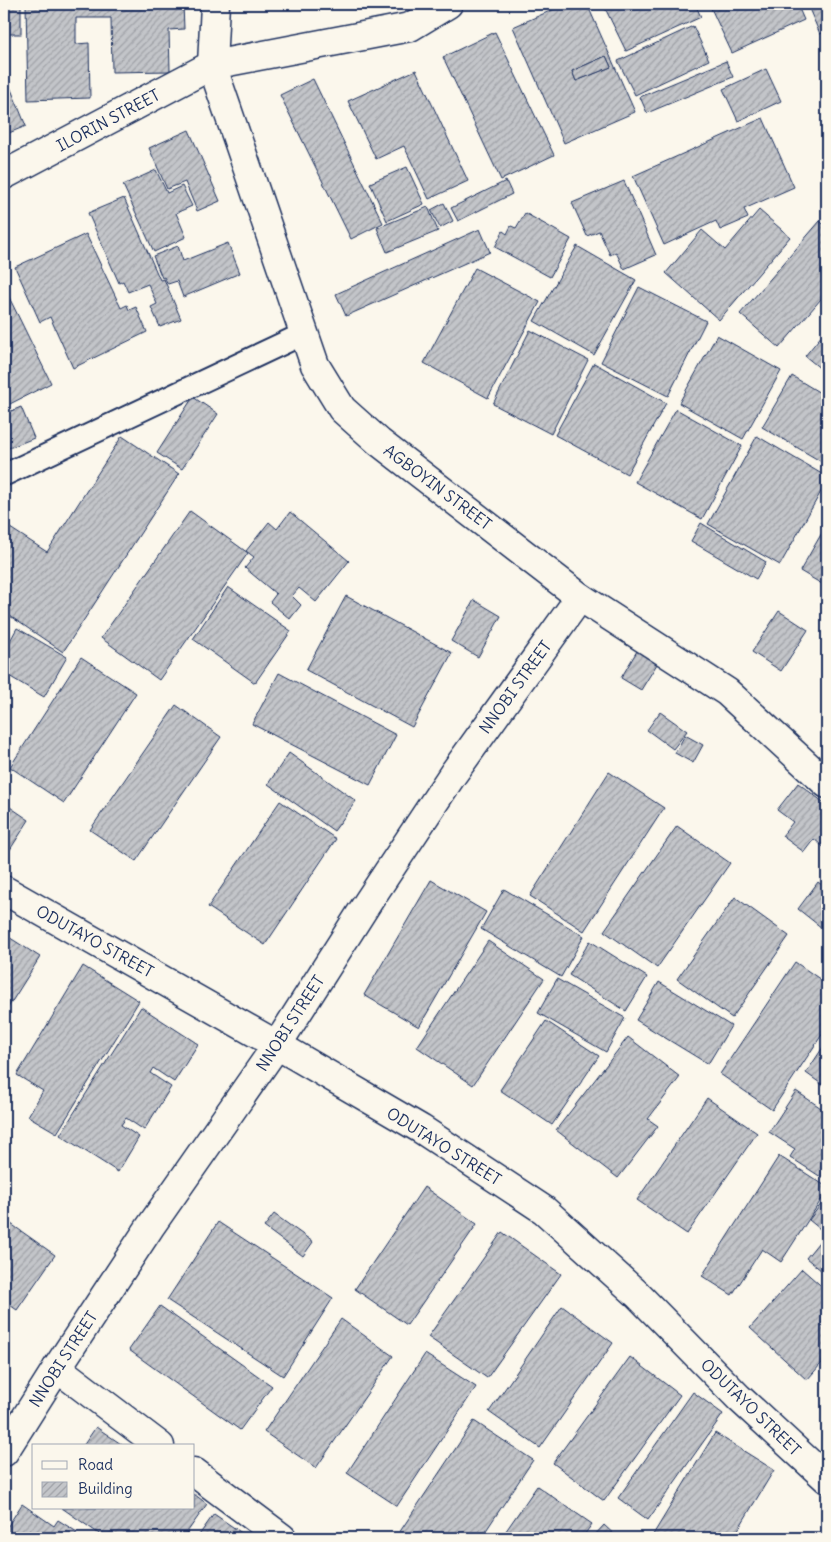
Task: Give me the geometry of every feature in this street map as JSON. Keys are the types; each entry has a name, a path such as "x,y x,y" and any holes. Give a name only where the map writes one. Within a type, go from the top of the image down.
{"street":[{"path":"212,65 215,4"},
{"name":"ILORIN STREET","path":"4,175 212,65 410,27 448,4"},
{"name":"AGBOYIN STREET","path":"212,65 315,365 342,408 379,442 580,597 727,692 827,784"},
{"name":"NNOBI STREET","path":"4,1452 56,1368 150,1227 277,1044 453,774 580,597"},
{"name":"ODUTAYO STREET","path":"4,890 277,1044 421,1129 544,1210 637,1294 739,1398 827,1479"},
{"path":"56,1368 157,1444"},
{"path":"195,1473 282,1538"}],"lane":[{"path":"4,475 305,332"}],"building":[{"path":"4,4 21,4 21,34 4,34"},
{"path":"26,4 183,4 184,29 169,30 170,71 112,72 111,18 76,18 76,44 89,43 90,98 28,100"},
{"path":"566,4 587,4 635,112 564,143 513,27","holes":["606,56 611,67 576,81 572,71"]},
{"path":"603,4 695,4 701,17 626,51"},
{"path":"709,4 797,4 804,20 732,53"},
{"path":"807,4 827,4 827,31 820,34"},
{"path":"693,26 709,60 635,95 618,61"},
{"path":"495,32 554,155 501,180 443,57"},
{"path":"606,56 611,67 576,81 572,71"},
{"path":"726,61 733,77 647,113 640,97"},
{"path":"766,69 781,101 738,121 723,89"},
{"path":"416,70 468,181 429,199 404,146 376,159 348,101"},
{"path":"4,72 26,126 4,135"},
{"path":"313,79 383,223 351,239 280,95"},
{"path":"763,118 794,187 744,209 748,218 720,230 716,221 664,245 633,176"},
{"path":"189,130 220,201 197,211 185,182 167,189 149,148"},
{"path":"407,167 424,204 387,221 370,183"},
{"path":"156,170 167,193 182,186 192,206 176,213 186,237 154,252 123,185"},
{"path":"506,181 512,194 458,221 451,208"},
{"path":"624,181 656,255 624,269 616,252 610,255 599,231 587,236 572,203"},
{"path":"124,198 160,280 164,279 181,319 160,327 151,307 157,304 148,284 128,292 123,281 119,283 88,213"},
{"path":"444,203 453,221 440,228 431,210"},
{"path":"428,207 438,231 387,252 377,228"},
{"path":"759,210 790,237 719,320 666,273 702,230 725,250"},
{"path":"525,213 571,239 550,277 495,247 503,231 507,234 511,226 516,228"},
{"path":"820,221 827,228 827,292 779,348 740,314"},
{"path":"480,229 490,252 346,316 336,294"},
{"path":"86,234 121,308 127,305 129,310 136,307 147,332 73,368 50,317 40,322 15,267"},
{"path":"228,243 240,273 183,297 177,281 168,284 164,277 162,278 153,256 178,246 183,261"},
{"path":"577,246 636,280 594,355 534,321"},
{"path":"475,268 540,302 488,398 424,363"},
{"path":"4,287 51,383 4,407"},
{"path":"639,287 706,321 668,396 601,362"},
{"path":"827,329 827,374 805,356"},
{"path":"530,330 588,360 551,434 493,404"},
{"path":"717,335 781,371 743,439 679,403"},
{"path":"594,363 666,403 627,474 555,435"},
{"path":"792,376 827,397 827,465 762,427"},
{"path":"193,397 218,414 182,469 157,453"},
{"path":"21,407 34,438 4,450 4,414"},
{"path":"676,409 742,446 702,519 635,482"},
{"path":"122,436 179,474 63,652 4,612 4,524 47,552"},
{"path":"757,436 827,477 827,481 780,565 708,524"},
{"path":"190,511 248,553 159,680 101,638"},
{"path":"290,512 349,561 316,602 299,588 292,596 301,605 290,619 270,602 276,594 245,568 254,557 246,551 269,522 277,529"},
{"path":"701,523 766,562 756,579 691,541"},
{"path":"827,524 827,587 800,571"},
{"path":"228,587 291,631 255,683 193,639"},
{"path":"346,596 452,653 412,727 306,670"},
{"path":"474,600 501,616 478,657 451,641"},
{"path":"779,611 808,630 781,671 752,652"},
{"path":"17,628 67,657 44,697 4,673 4,652"},
{"path":"637,651 657,664 641,690 621,678"},
{"path":"81,657 136,693 64,803 10,767"},
{"path":"279,673 396,735 370,785 252,724"},
{"path":"4,681 11,686 4,697"},
{"path":"176,705 221,737 136,861 90,830"},
{"path":"660,712 687,731 673,749 647,730"},
{"path":"685,735 703,745 693,763 675,753"},
{"path":"289,753 356,801 334,831 268,784"},
{"path":"609,772 664,808 584,931 530,896"},
{"path":"798,783 827,805 827,850 814,839 804,852 782,836 793,822 777,810"},
{"path":"280,801 336,839 265,945 208,907"},
{"path":"4,803 29,820 4,859"},
{"path":"677,826 730,863 657,968 604,931"},
{"path":"431,880 486,912 419,1027 364,995"},
{"path":"818,882 827,889 827,932 798,909"},
{"path":"504,889 584,936 561,977 481,929"},
{"path":"735,897 789,936 732,1018 677,979"},
{"path":"4,934 40,957 4,1014"},
{"path":"488,941 544,979 473,1085 417,1047"},
{"path":"590,941 647,977 626,1011 569,975"},
{"path":"795,962 827,984 827,1027 772,1110 720,1074"},
{"path":"83,966 139,1001 57,1133 28,1116 43,1091 17,1075"},
{"path":"557,979 625,1018 606,1052 538,1013"},
{"path":"659,982 731,1026 708,1064 636,1020"},
{"path":"141,1007 198,1044 174,1082 153,1068 150,1073 171,1087 144,1130 126,1118 121,1125 139,1137 118,1172 60,1135"},
{"path":"546,1021 599,1056 552,1125 500,1090"},
{"path":"628,1037 680,1077 648,1119 658,1126 618,1178 556,1130"},
{"path":"827,1041 827,1088 806,1073"},
{"path":"796,1091 827,1112 827,1173 824,1179 790,1157 795,1149 769,1132"},
{"path":"707,1098 757,1133 687,1234 637,1200"},
{"path":"779,1156 827,1187 827,1191 781,1262 762,1249 732,1295 702,1276"},
{"path":"424,1187 477,1224 407,1325 355,1289"},
{"path":"822,1203 827,1207 827,1230 825,1233 809,1220"},
{"path":"274,1214 313,1242 303,1256 264,1227"},
{"path":"4,1219 55,1255 17,1310 4,1301"},
{"path":"218,1222 333,1298 283,1376 167,1300"},
{"path":"502,1232 561,1274 487,1378 428,1337"},
{"path":"827,1232 827,1275 806,1258"},
{"path":"802,1269 827,1291 827,1357 807,1380 750,1328"},
{"path":"160,1306 272,1386 240,1430 129,1350"},
{"path":"562,1306 613,1343 540,1448 489,1412"},
{"path":"341,1319 393,1356 316,1468 264,1432"},
{"path":"425,1354 476,1387 397,1506 347,1473"},
{"path":"630,1357 680,1395 604,1501 553,1463"},
{"path":"693,1392 723,1414 648,1520 618,1498"},
{"path":"474,1421 533,1460 481,1538 401,1538 397,1536"},
{"path":"96,1427 121,1444 84,1444"},
{"path":"715,1433 774,1470 733,1538 651,1538"},
{"path":"537,1486 592,1524 582,1538 501,1538"},
{"path":"195,1495 207,1504 183,1538 105,1538 65,1510 195,1510"},
{"path":"22,1504 54,1526 58,1520 77,1532 73,1538 4,1538 4,1532"},
{"path":"214,1514 249,1538 197,1538"},
{"path":"604,1525 618,1538 592,1538"}]}
